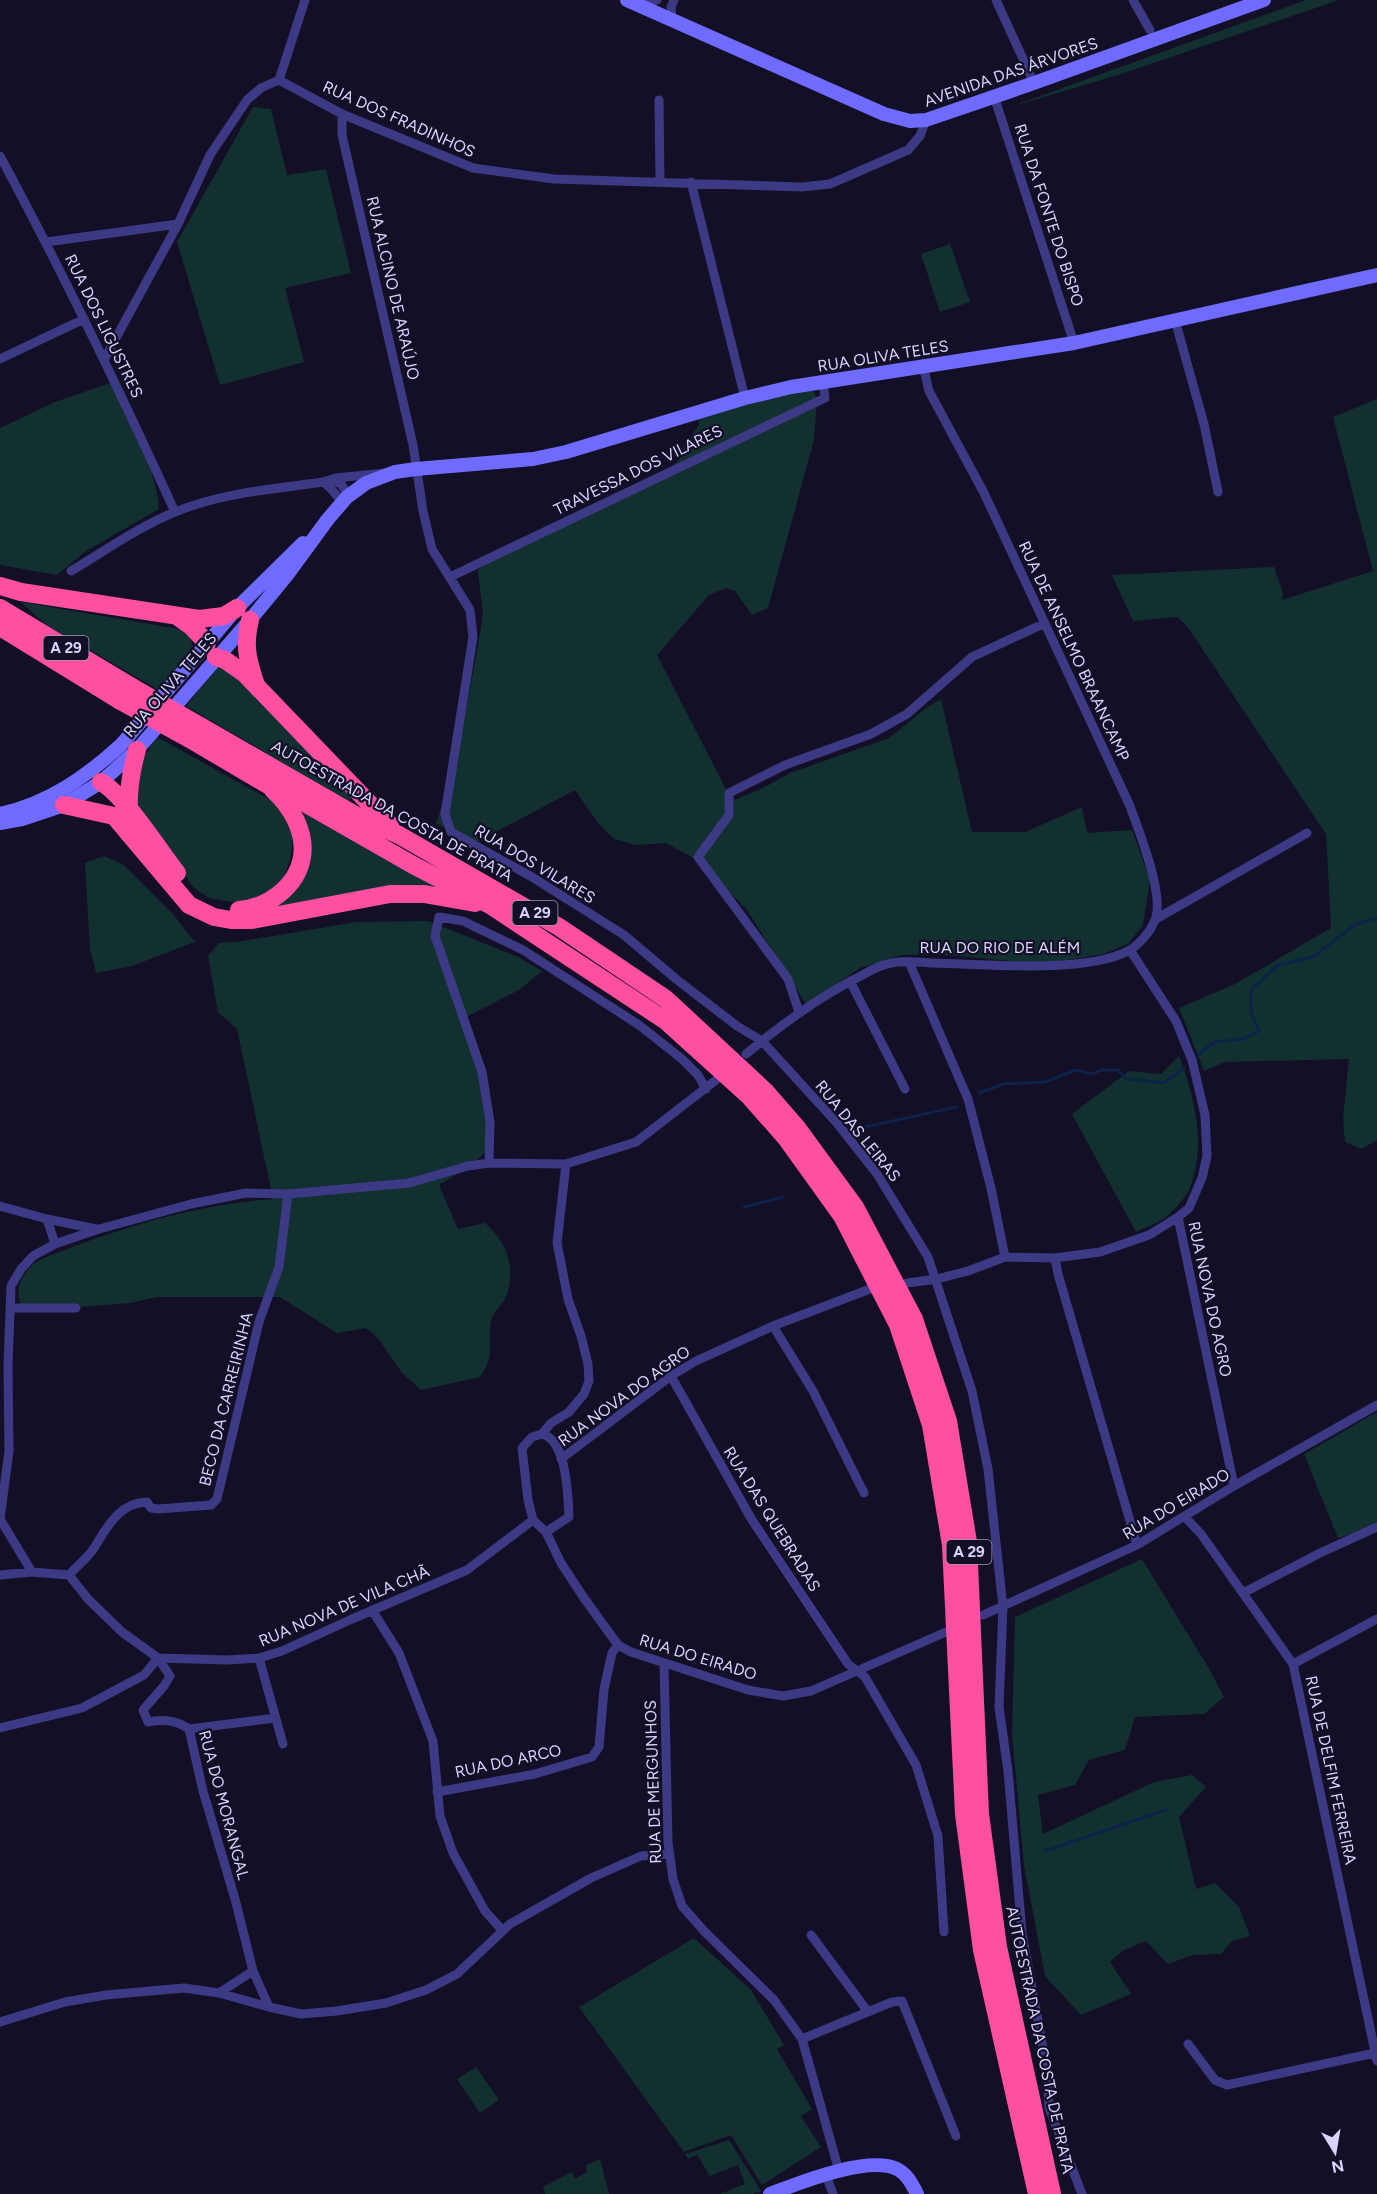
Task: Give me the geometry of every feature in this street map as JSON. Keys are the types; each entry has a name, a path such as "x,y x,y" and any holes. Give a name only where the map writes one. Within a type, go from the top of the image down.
{"highway":[{"path":"0,586 21,592 200,619 243,614 246,656 256,687"},
{"name":"AUTOESTRADA DA COSTA DE PRATA","path":"0,608 132,687 357,816 399,835 558,927 666,999 765,1091 798,1129 855,1207 914,1319 948,1421 968,1542 980,1814 998,1947 1052,2194"},
{"path":"177,616 192,627 210,653 225,660 244,674 399,835"},
{"name":"A 29","path":"0,627 119,700 268,785 302,801 413,865 490,905 666,1021 748,1096 786,1138 842,1216 898,1325 931,1425 951,1545 966,1826 982,1950 1037,2194"},
{"path":"122,813 136,750"},
{"path":"101,782 109,787 122,813 189,905 213,917 252,920 390,894 424,894 490,905"},
{"path":"64,805 122,813 193,894 209,904 232,910 252,909 269,902 284,890 296,874 302,856 301,837 294,816 284,799 268,785"}],"main road":[{"name":"AVENIDA DAS ÁRVORES","path":"633,3 884,114 910,121 926,120 1264,0"},
{"name":"RUA OLIVA TELES","path":"0,823 22,819 64,805 101,782 136,750 198,677 210,653 243,614 287,574 328,519 346,499 366,483 395,472 533,459 566,452 746,398 823,382 1074,343 1377,275"},
{"name":"RUA OLIVA TELES","path":"0,814 46,800 80,779 121,745 186,668 210,653"},
{"path":"80,779 101,782 104,760"},
{"path":"770,2194 832,2173 864,2166 886,2165 904,2174 917,2194"}],"street":[{"path":"105,358 178,224 210,155 247,100 261,88 279,80 305,0"},
{"path":"633,3 657,0"},
{"path":"672,20 671,7 674,0"},
{"path":"996,0 1034,83"},
{"path":"1132,0 1150,30"},
{"name":"RUA DOS FRADINHOS","path":"279,80 342,114 473,168 554,178 802,187 830,184 908,150 920,136 926,120"},
{"name":"RUA DA FONTE DO BISPO","path":"994,96 1074,343"},
{"path":"659,100 660,182"},
{"name":"RUA ALCINO DE ARAÚJO","path":"342,114 342,135 413,445 416,469"},
{"name":"RUA DOS LIGUSTRES","path":"0,156 105,358 175,512"},
{"path":"691,182 746,398"},
{"path":"46,242 178,224"},
{"path":"0,359 84,320"},
{"path":"1175,320 1204,424 1218,492"},
{"name":"RUA DE ANSELMO BRAANCAMP","path":"923,366 929,391 984,493 1130,806 1147,854 1156,894 1156,919"},
{"name":"TRAVESSA DOS VILARES","path":"450,577 825,398 823,382"},
{"name":"RUA DOS VILARES","path":"416,469 432,549 470,610 473,637 445,814 451,832 532,877 624,935 737,1026 762,1041"},
{"name":"RUA OLIVA TELES","path":"71,571 148,525 175,512 225,497 366,473 395,472"},
{"path":"327,480 341,484 346,499"},
{"path":"799,1012 788,980 698,857 729,815 729,793 786,765 872,734 907,714 972,657 1045,623"},
{"path":"1178,1217 1189,1208 1202,1178 1207,1156 1205,1115 1192,1060 1176,1021 1130,950 1147,934 1156,919 1306,833"},
{"path":"489,1163 489,1122 482,1072 435,936 439,917 463,921 533,956 639,1025 682,1059 698,1075 706,1089"},
{"name":"RUA DO RIO DE ALÉM","path":"746,1054 799,1012 850,981 884,965 909,962 1058,965 1105,959 1130,950"},
{"path":"909,962 968,1099 991,1188 1005,1257"},
{"path":"850,981 905,1089"},
{"name":"RUA DAS LEIRAS","path":"762,1041 836,1122 877,1174 928,1257 972,1391 988,1469 1003,1607 999,1707 1008,1771 1022,1933 1047,2070 1049,2108 1082,2194"},
{"path":"32,1572 0,1519 9,1451 8,1366 11,1286 21,1269 33,1256 55,1244 99,1229 191,1204 246,1193 288,1194 409,1183 468,1166 489,1163 566,1164 636,1143 716,1080"},
{"path":"533,1520 528,1500 522,1448 532,1437 542,1434 551,1423 569,1412 584,1395 589,1381 588,1364 568,1299 557,1244 566,1164"},
{"name":"BECO DA CARREIRINHA","path":"69,1575 91,1552 112,1518 127,1508 147,1502 151,1508 158,1509 211,1505 217,1499 259,1322 279,1267 288,1194"},
{"path":"0,1206 47,1219 99,1229"},
{"name":"RUA NOVA DO AGRO","path":"907,1282 937,1279 968,1271 1005,1257 1055,1258 1100,1252 1149,1235 1178,1217 1234,1486"},
{"path":"47,1219 55,1244"},
{"path":"1055,1258 1137,1545"},
{"name":"RUA NOVA DO AGRO","path":"561,1459 696,1361 773,1326 870,1289"},
{"path":"10,1308 76,1308"},
{"path":"773,1326 813,1391 864,1493"},
{"name":"RUA DAS QUEBRADAS","path":"671,1377 752,1520 848,1664 865,1677 916,1765 938,1836 944,1932"},
{"name":"RUA DO EIRADO","path":"983,1615 1137,1545 1234,1486 1377,1406"},
{"path":"542,1434 548,1436 558,1447 565,1476 569,1517 546,1532"},
{"name":"RUA DE DELFIM FERREIRA","path":"1185,1517 1201,1534 1293,1664 1376,2057"},
{"name":"RUA DO EIRADO","path":"533,1520 546,1532 561,1563 618,1645 631,1652 748,1690 783,1696 811,1691 946,1632"},
{"name":"RUA NOVA DE VILA CHÃ","path":"158,1658 226,1660 259,1658 282,1651 467,1570 533,1520"},
{"path":"1244,1593 1320,1553 1377,1527"},
{"path":"0,1575 32,1572 69,1575 88,1599 122,1632 158,1658 144,1675 82,1708 0,1728"},
{"name":"RUA DO ARCO","path":"372,1610 399,1653 433,1741 437,1792 535,1774 592,1757 599,1747 604,1689 612,1653 618,1645"},
{"path":"1293,1664 1377,1619"},
{"name":"RUA DO MORANGAL","path":"158,1658 170,1676 143,1710 145,1718 148,1722 172,1721 189,1729 203,1791 235,1899 253,1971 269,2007"},
{"path":"259,1658 283,1744"},
{"name":"RUA DE MERGUNHOS","path":"664,1663 669,1854 673,1879 682,1906 774,2000 802,2039 832,2173 833,2194"},
{"path":"189,1729 275,1718"},
{"path":"437,1792 440,1816 453,1853 486,1911 502,1930"},
{"path":"0,2022 65,2002 106,1995 184,1988 219,1993 302,2014 386,2003 426,1990 457,1974 502,1930 542,1904 591,1878 641,1856 669,1854"},
{"path":"811,1935 868,2012"},
{"path":"219,1993 253,1971"},
{"path":"802,2039 892,2002 902,2001 956,2136"},
{"path":"1188,2044 1215,2080 1227,2085 1376,2057"}],"green space":[{"path":"1306,0 1339,0 1118,75 1007,108"},
{"path":"253,107 271,109 287,175 326,169 351,273 285,288 304,362 220,385 177,242"},
{"path":"950,244 970,302 940,312 921,254"},
{"path":"113,382 148,461 159,509 86,551 57,575 0,565 0,428 55,402"},
{"path":"812,387 817,399 814,440 768,608 752,615 735,591 726,588 709,595 657,655 732,801 790,773 889,738 926,708 941,699 972,832 1025,832 1082,807 1087,833 1132,830 1150,880 1143,925 1128,944 1104,954 1042,964 936,954 902,955 860,968 806,1004 747,910 699,861 666,843 636,845 614,839 598,823 575,790 475,843 436,823 457,751 481,628 483,614 478,570 492,557 664,473 679,460 685,445 699,425 698,416"},
{"path":"1377,399 1377,1140 1362,1149 1345,1142 1343,1119 1349,1059 1225,1062 1204,1071 1179,1008 1235,984 1331,928 1326,834 1189,629 1178,617 1133,621 1112,575 1274,567 1283,593 1282,600 1373,571 1333,417"},
{"path":"21,602 179,629 190,638 191,648 179,668 159,690 45,624"},
{"path":"220,665 232,670 353,796 349,801 186,706"},
{"path":"157,737 283,809 293,836 291,857 284,877 272,890 242,904 209,898 194,888 140,813 137,802 138,773 145,755"},
{"path":"303,812 445,892 256,914 285,897"},
{"path":"104,856 124,865 173,914 193,940 197,941 132,966 96,973 90,949 85,863"},
{"path":"428,921 518,957 542,971 519,990 460,1020 472,1050 486,1105 488,1149 472,1165 439,1185 458,1229 485,1223 500,1239 510,1267 509,1288 505,1299 492,1318 490,1354 480,1377 421,1390 402,1373 378,1338 366,1328 337,1333 280,1297 157,1297 131,1303 79,1307 21,1306 19,1289 21,1279 32,1265 43,1258 141,1224 194,1210 273,1199 237,1029 218,1012 208,956 219,943 357,922"},
{"path":"1179,1056 1190,1088 1197,1122 1198,1140 1194,1174 1187,1194 1165,1218 1136,1232 1072,1114 1129,1071 1161,1074"},
{"path":"1377,1412 1377,1526 1338,1538 1304,1454"},
{"path":"1142,1559 1224,1697 1204,1714 1135,1717 1125,1750 1089,1760 1075,1785 1038,1795 1043,1834 1154,1782 1192,1775 1206,1787 1179,1817 1196,1889 1215,1883 1239,1907 1250,1936 1232,1941 1221,1954 1193,1955 1168,1964 1146,1941 1122,1951 1110,1962 1131,1994 1081,2015 1045,1976 1024,1865 1012,1735 1015,1617"},
{"path":"694,1938 751,1990 784,2045 777,2049 812,2109 801,2116 821,2147 762,2185 731,2135 684,2152 579,2007"},
{"path":"476,2067 499,2100 480,2113 457,2079"},
{"path":"729,2140 761,2191 752,2194 720,2194 745,2184 738,2165 710,2176 697,2155 688,2159 685,2154"},
{"path":"600,2159 609,2194 545,2194 543,2187 572,2172 575,2179 587,2172 586,2165"}],"waterway":[{"path":"1198,1055 1214,1042 1244,1039 1259,1031 1251,1012 1251,990 1278,965 1313,957 1356,924 1377,918"},
{"path":"979,1093 1003,1084 1046,1082 1075,1070 1092,1074 1101,1070 1118,1070 1126,1079 1164,1083 1184,1068"},
{"path":"865,1127 957,1107"},
{"path":"744,1207 783,1197"},
{"path":"1045,1851 1166,1810"}]}
